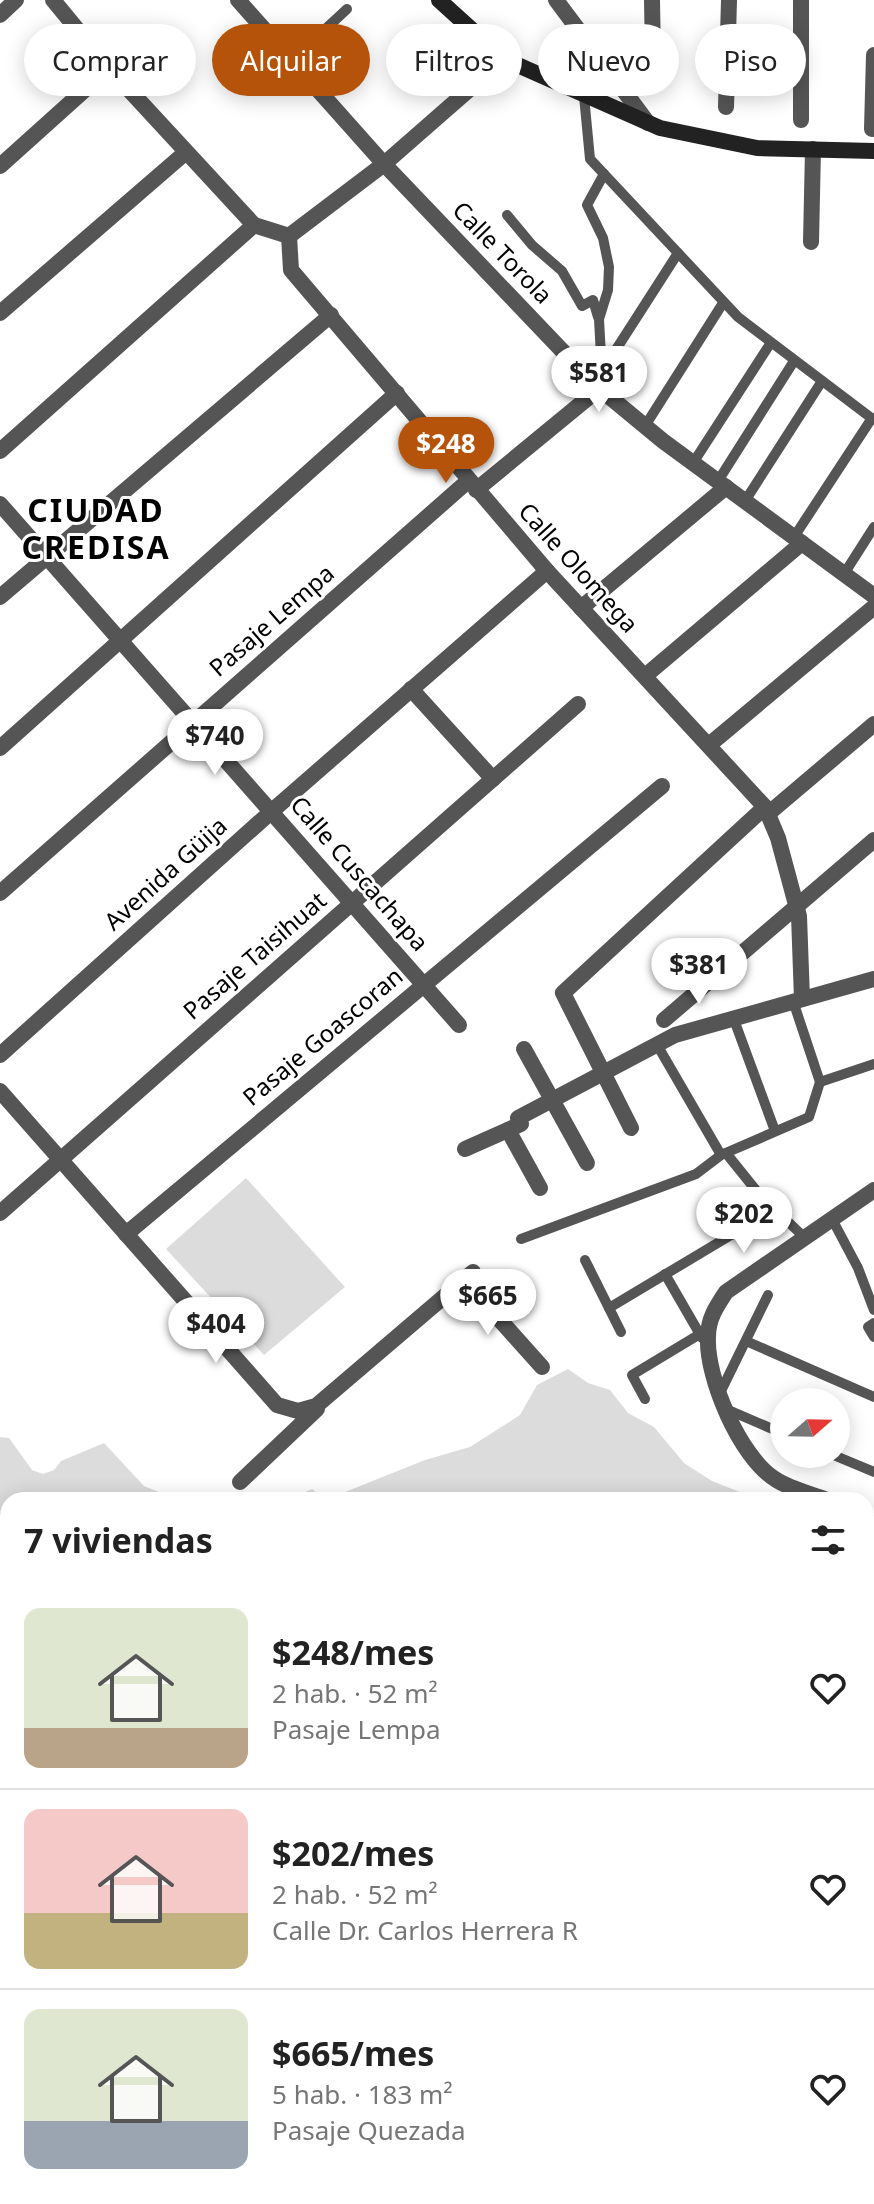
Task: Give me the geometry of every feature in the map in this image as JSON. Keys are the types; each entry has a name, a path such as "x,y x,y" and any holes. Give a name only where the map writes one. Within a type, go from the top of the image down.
{"street":[{"path":"0,15 16,0"},
{"path":"53,0 73,24"},
{"name":"Calle Torola","path":"238,0 259,24"},
{"path":"439,0 465,24"},
{"path":"556,0 648,123"},
{"path":"652,0 652,24"},
{"path":"726,107 729,0"},
{"path":"801,0 801,120"},
{"path":"872,129 874,55"},
{"path":"0,166 78,96"},
{"path":"134,96 254,225 289,236 384,164 462,96"},
{"name":"Calle Torola","path":"323,96 597,386 693,463 874,596"},
{"path":"584,96 660,128 757,148 874,151"},
{"path":"811,242 813,149"},
{"path":"0,313 185,153"},
{"path":"0,451 254,225"},
{"name":"Calle Olomega","path":"289,236 292,245 290,269 472,486 767,810 798,908 798,1000"},
{"path":"0,597 331,315"},
{"name":"Pasaje Lempa","path":"0,893 193,723 472,486 597,386"},
{"path":"0,748 397,393"},
{"path":"581,608 722,484"},
{"name":"Calle Cuscachapa","path":"0,504 459,1025"},
{"path":"645,676 798,540"},
{"name":"Avenida Güija","path":"0,1055 272,811 547,571"},
{"path":"709,745 874,607"},
{"path":"411,689 493,779"},
{"name":"Pasaje Taisihuat","path":"0,1213 578,704"},
{"path":"631,1128 563,993 767,810 874,724"},
{"name":"Pasaje Goascoran","path":"126,1234 662,786"},
{"path":"664,1020 872,846"},
{"path":"465,1149 521,1124 518,1118 656,1043 733,1017 874,979"},
{"path":"524,1049 587,1163"},
{"path":"0,1091 277,1405 298,1411 316,1406 339,1388"},
{"path":"508,1130 540,1188"},
{"path":"807,1492 775,1479 744,1447 723,1401 709,1351 707,1339 711,1315 726,1292 873,1193"},
{"path":"240,1482 339,1388 468,1276 542,1367"}],"lane":[{"path":"331,24 347,9"},
{"path":"584,96 590,159 723,303 770,344 873,419 798,540"},
{"path":"599,319 608,290 609,267 603,238 587,205 604,174"},
{"path":"507,215 532,245 562,271 582,306 593,300 599,319 601,356 597,386"},
{"path":"597,386 678,253"},
{"path":"645,426 723,303"},
{"path":"693,463 770,344"},
{"path":"722,484 794,361"},
{"path":"745,501 822,381"},
{"path":"844,574 874,527"},
{"path":"521,1239 696,1174 723,1154 809,1117 820,1082 798,1000"},
{"path":"733,1017 775,1131"},
{"path":"656,1043 723,1154 804,1237"},
{"path":"820,1082 874,1064"},
{"path":"832,1219 858,1268 874,1310"},
{"path":"609,1308 736,1232"},
{"path":"585,1260 621,1332"},
{"path":"665,1274 709,1351"},
{"path":"768,1295 723,1401 770,1426"},
{"path":"874,1323 868,1327 874,1337"},
{"path":"645,1399 632,1375 700,1334"},
{"path":"746,1341 873,1394"},
{"path":"850,1462 874,1472"}],"shaded area":[{"path":"246,1178 345,1287 264,1355 166,1249"},
{"path":"568,1369 588,1383 610,1390 628,1413 654,1427 684,1463 712,1481 740,1492 345,1492 425,1460 470,1447 520,1415 537,1385"},
{"path":"0,1437 9,1438 32,1470 43,1474 54,1470 61,1461 104,1443 144,1486 159,1492 0,1492"}],"district":[{"name":"CIUDAD CREDISA","path":"96,530"}]}
